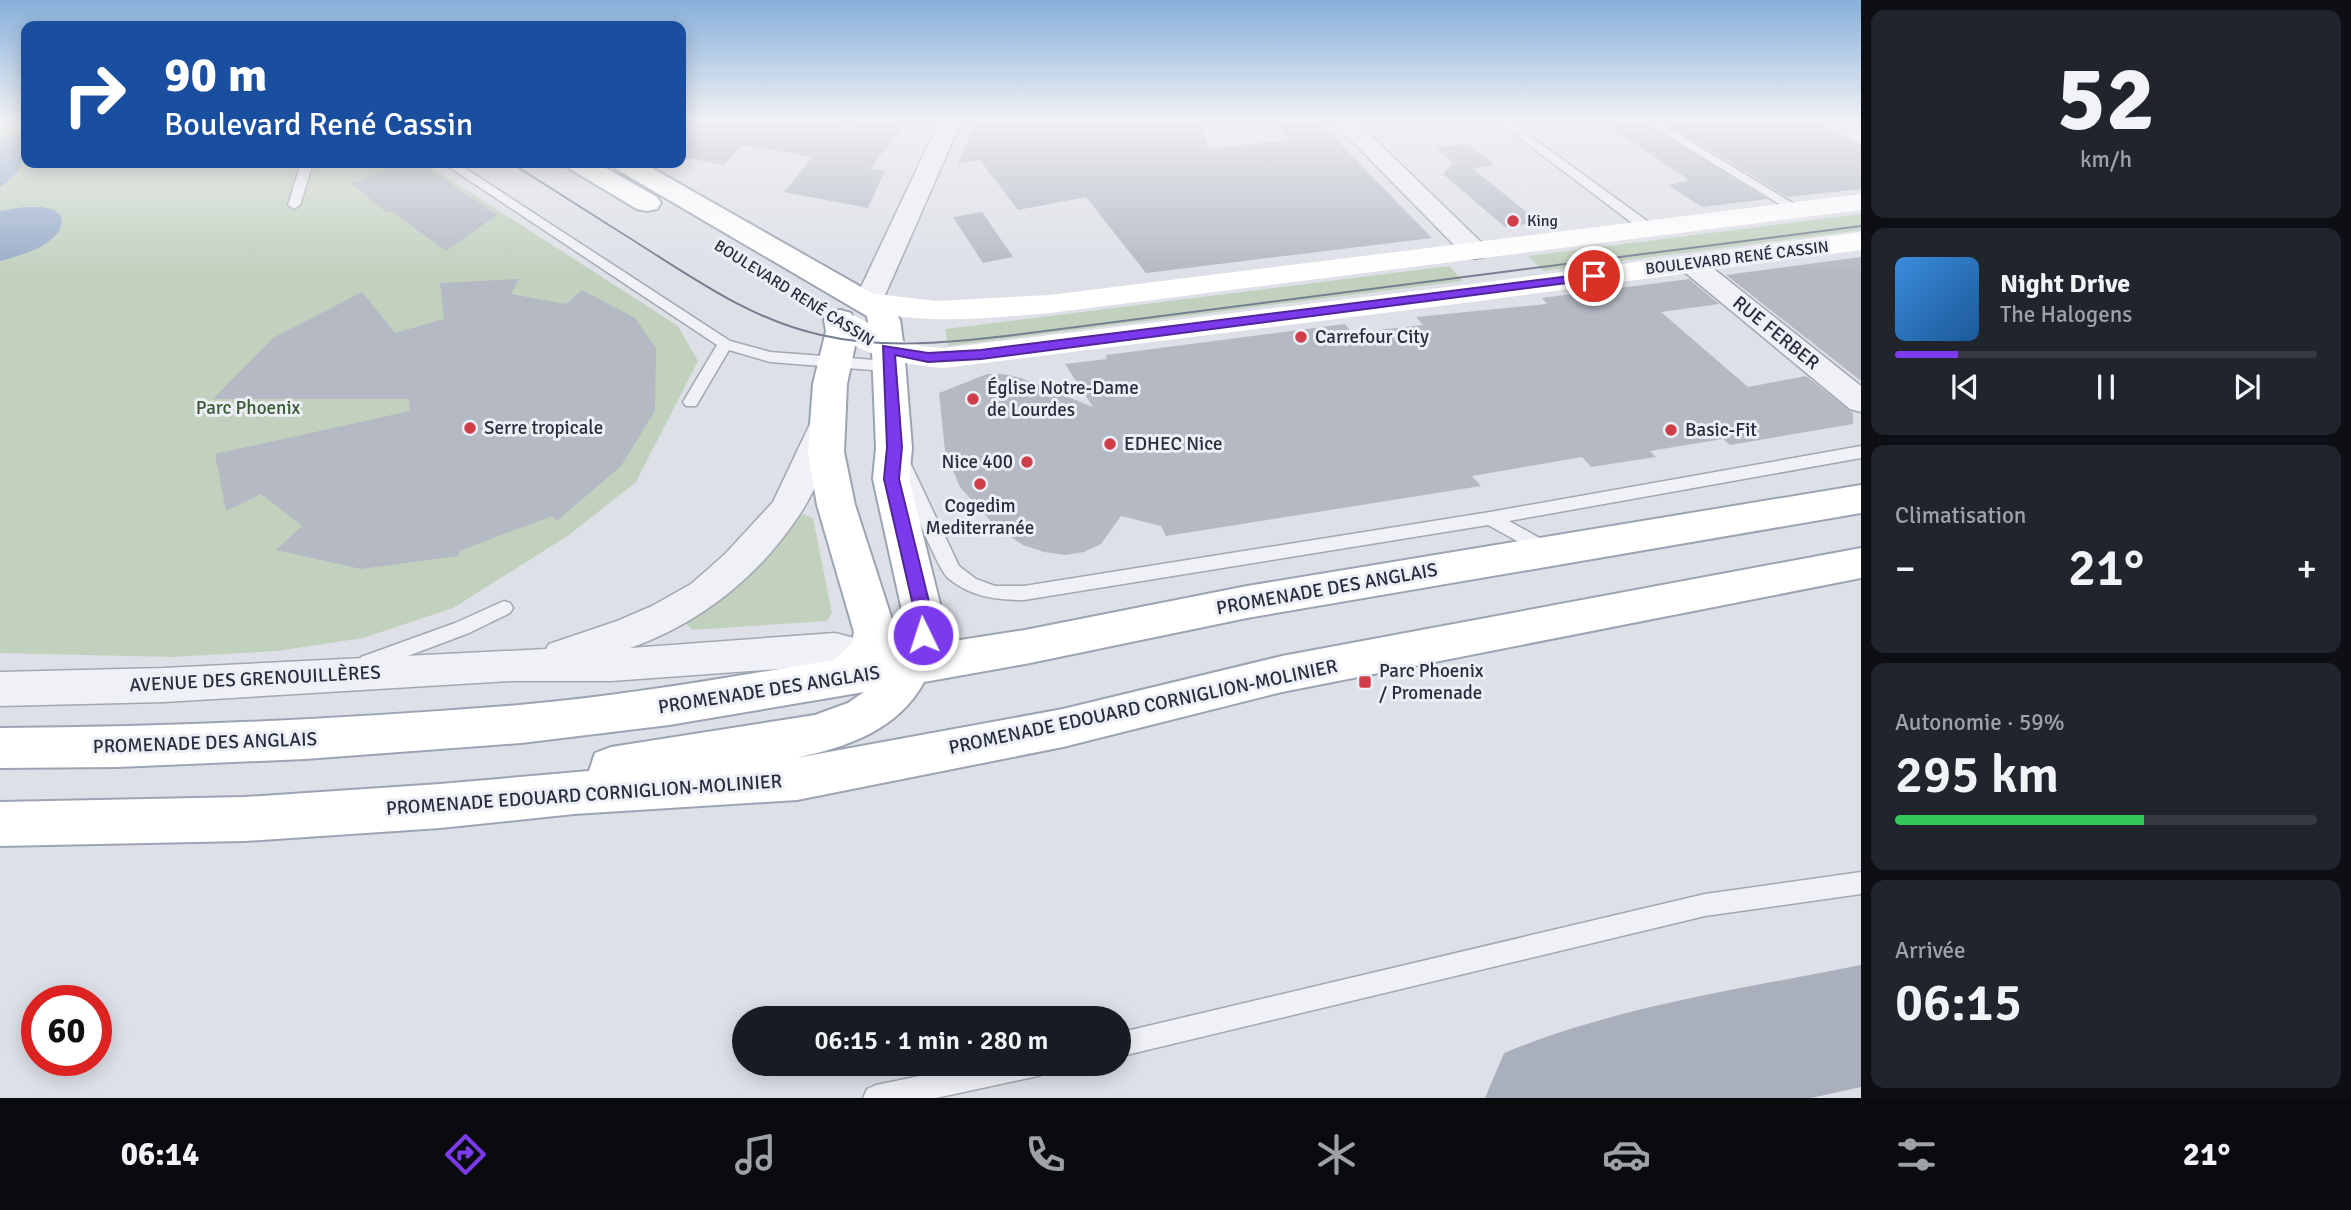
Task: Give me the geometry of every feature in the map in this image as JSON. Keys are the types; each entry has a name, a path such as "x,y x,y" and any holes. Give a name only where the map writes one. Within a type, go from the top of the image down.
{"main road":[{"name":"BOULEVARD RENÉ CASSIN","path":"593,171 840,320 888,361 981,355 1861,242"},
{"name":"BOULEVARD RENÉ CASSIN","path":"639,171 868,302 893,307 938,309 1050,304 1861,202"},
{"path":"1475,250 1512,287"},
{"path":"440,806 576,774 823,733 855,723 884,704 911,667 923,635 923,614 891,479 894,447 883,315 868,302 840,320"},
{"name":"AVENUE DES GRENOUILLÈRES","path":"840,320 842,331 833,362 826,424 830,478 875,632 874,641 852,668"},
{"name":"PROMENADE DES ANGLAIS","path":"0,748 118,747 305,739 521,724 669,706 852,668 911,667 976,654 1025,648 1247,602 1861,499"},
{"name":"PROMENADE EDOUARD CORNIGLION-MOLINIER","path":"0,824 245,819 440,806 573,793 797,779 1063,728 1282,674 1861,563"},
{"path":"923,614 932,628 948,643 976,654"}],"street":[{"path":"868,302 928,171"},
{"path":"1394,171 1475,250"},
{"name":"RUE FERBER","path":"1691,264 1861,402"},
{"name":"AVENUE DES GRENOUILLÈRES","path":"510,665 576,652 628,633 665,617 704,594 738,564 786,509 826,424"},
{"name":"AVENUE DES GRENOUILLÈRES","path":"0,689 164,685 510,665 611,665 835,649 852,668"}],"lane":[{"path":"294,205 304,171"},
{"path":"462,171 725,344 770,357 874,365 888,361"},
{"path":"1571,171 1649,229"},
{"path":"1733,171 1798,210"},
{"path":"691,402 725,344"},
{"path":"894,447 952,571 970,584 994,593 1024,593 1490,518 1861,452"},
{"path":"1490,518 1549,551"},
{"path":"323,676 389,657 504,608"},
{"path":"1131,1042 1705,905 1861,883"},
{"path":"876,1098 981,1076"}],"green space":[{"name":"Parc Phoenix","path":"0,171 438,171 678,326 698,361 636,482 569,535 453,608 363,638 277,651 172,657 0,653"},
{"path":"1861,214 1861,230 1543,271 1528,256"},
{"path":"1449,266 1463,281 948,346 945,329"},
{"path":"803,514 813,518 832,613 827,621 692,630 684,621 795,518"}],"water":[{"path":"0,171 17,171 9,180 0,187"},
{"path":"25,207 54,210 61,216 57,234 40,247 0,261 0,211"}],"building":[{"path":"381,171 432,171 497,215 446,251 391,211 387,213 352,184"},
{"path":"801,171 885,171 868,208 784,192"},
{"path":"989,171 1367,171 1432,238 1146,273 1086,197 1018,210"},
{"path":"1446,171 1476,171 1539,222 1505,227 1443,174"},
{"path":"1676,171 1722,171 1767,199 1702,207 1668,185 1688,181"},
{"path":"1745,171 1861,171 1861,189 1787,197"},
{"path":"982,212 1013,257 983,263 953,217"},
{"path":"1861,257 1861,381 1726,275"},
{"name":"Serre tropicale","path":"519,279 511,294 566,304 582,290 635,318 656,348 655,411 621,466 557,521 552,516 459,551 459,556 361,569 276,550 302,526 261,494 226,511 215,454 410,411 409,399 213,399 273,338 362,292 395,333 444,319 440,283"},
{"path":"1689,279 1719,304 1661,312 1748,387 1806,376 1853,413 1853,424 1730,445 1723,439 1650,451 1656,457 1591,467 1582,457 1472,476 1481,486 1166,536 1161,526 1121,516 1101,544 1084,552 1066,555 1023,545 996,527 960,487 945,451 939,393 987,374 1021,378 1093,407 1065,364 1107,359 1106,355 1345,324 1352,333 1423,325 1416,317 1547,304 1542,298"}],"taxiway":[{"path":"1549,1098 1662,1068 1861,1026"}],"tram line":[{"path":"524,171 691,277 753,311 775,321 821,335 890,343 1006,336 1861,226"}],"place":[{"name":"King","path":"1513,221"},
{"name":"Carrefour City","path":"1301,337"},
{"name":"Église Notre-Dame de Lourdes","path":"973,399"},
{"name":"Serre tropicale","path":"470,428"},
{"name":"Basic-Fit","path":"1671,430"},
{"name":"EDHEC Nice","path":"1110,444"},
{"name":"Nice 400","path":"1027,462"},
{"name":"Cogedim Mediterranée","path":"980,484"},
{"name":"Parc Phoenix / Promenade","path":"1365,682"}],"route":[{"path":"923,635 925,624 918,586 891,479 894,447 888,349 928,358 981,355 1594,276"}]}
